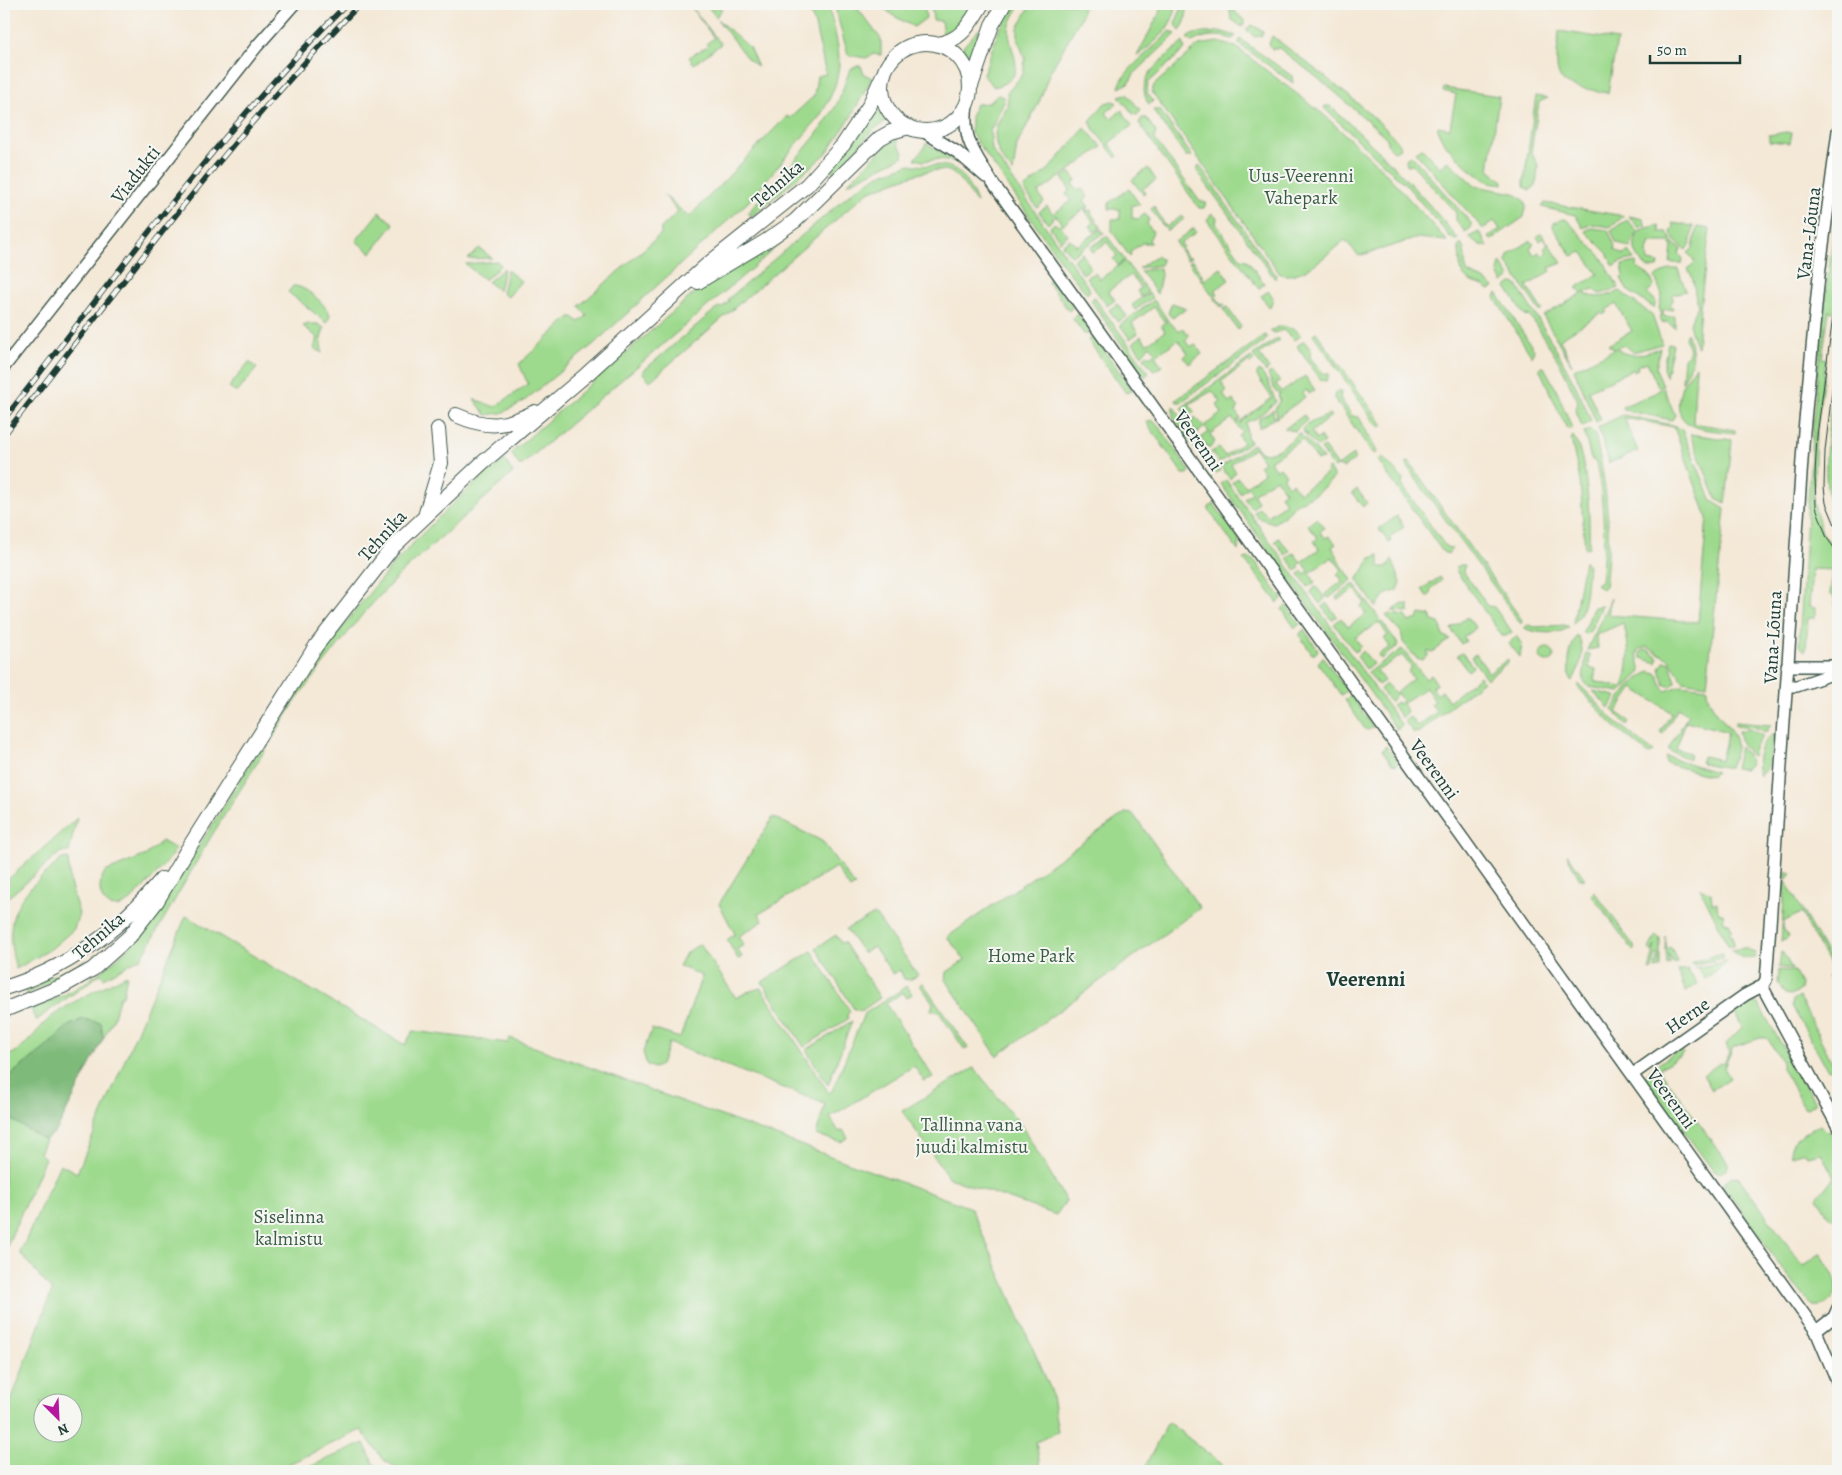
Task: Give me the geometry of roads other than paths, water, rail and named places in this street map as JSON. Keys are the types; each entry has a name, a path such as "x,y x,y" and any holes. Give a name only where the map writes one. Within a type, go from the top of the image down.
{"main road":[{"path":"982,4 962,34 954,40 937,44 918,44 900,51 893,58 882,83 884,101 897,120 909,128 923,131 935,130 953,122 967,103 989,32 1004,4"},
{"path":"937,44 948,49 959,58 969,76 970,89"},
{"name":"Tehnika","path":"4,1010 63,986 100,962 130,936 157,901 316,646 392,548 425,515 672,299 732,244 807,186 843,145 870,106 884,75"},
{"name":"Tehnika","path":"672,299 788,226 880,138 891,132 909,128"},
{"path":"456,415 473,422 494,426 517,420 549,405"},
{"path":"425,515 437,482 441,463 438,429"},
{"name":"Tehnika","path":"4,988 58,966 91,946 142,903 186,852"}],"street":[{"name":"Viadukti","path":"4,367 257,46 294,4"},
{"name":"Veerenni","path":"967,103 965,131 992,182 1816,1331 1838,1383"},
{"name":"Veerenni","path":"923,131 957,152 992,182"},
{"name":"Vana-Lõuna","path":"1762,986 1766,980 1767,968 1804,431 1820,275 1838,131"},
{"path":"1788,666 1838,666"},
{"path":"1787,686 1797,686 1838,672"},
{"path":"1762,986 1838,1127"},
{"name":"Herne","path":"1633,1074 1745,995 1762,986"},
{"path":"1816,1331 1834,1317 1838,1308"}],"tram line":[{"path":"1838,279 1817,436 1815,475 1816,507 1827,538 1838,553"},
{"path":"1838,340 1825,451 1824,487 1826,503 1838,532"}],"railway":[{"path":"4,419 169,206 255,102 347,4"},
{"path":"4,435 176,214 266,107 360,4"}],"district":[{"name":"Veerenni","path":"1366,979"}],"park label":[{"name":"Uus-Veerenni Vahepark","path":"1301,186"},
{"name":"Home Park","path":"1031,955"},
{"name":"Tallinna vana juudi kalmistu","path":"972,1135"},
{"name":"Siselinna kalmistu","path":"289,1227"}]}
